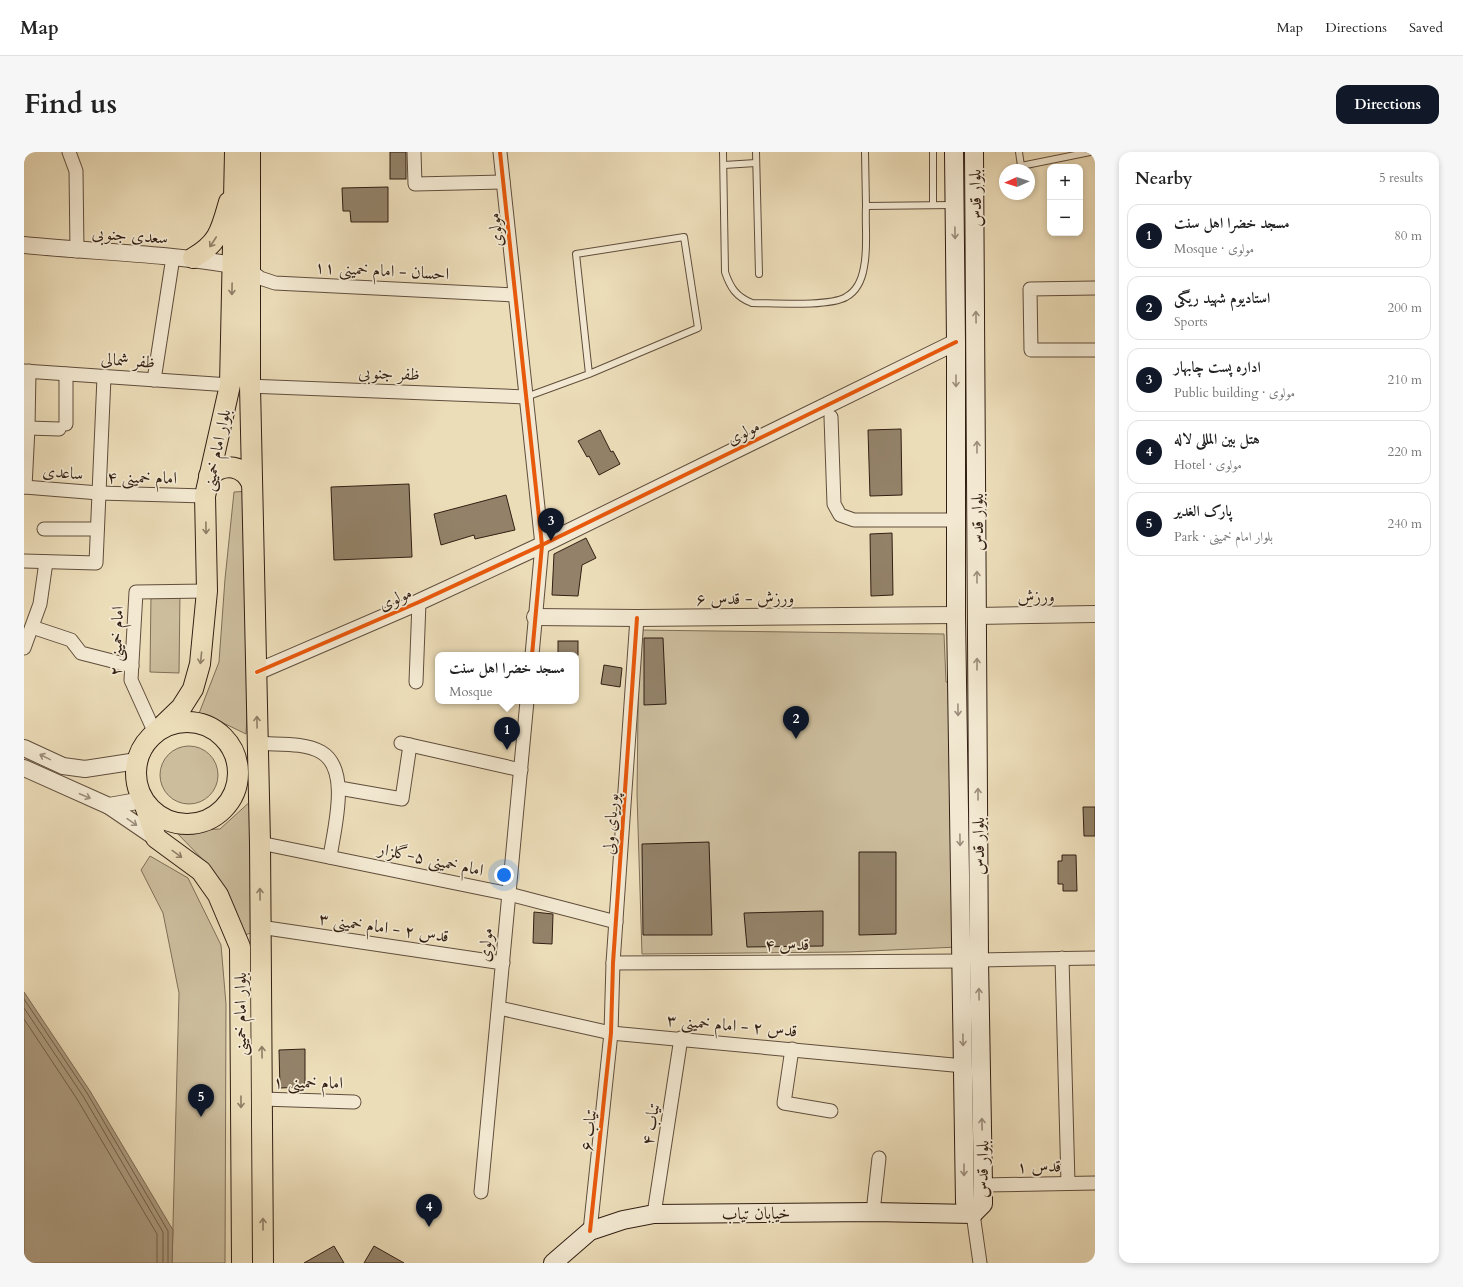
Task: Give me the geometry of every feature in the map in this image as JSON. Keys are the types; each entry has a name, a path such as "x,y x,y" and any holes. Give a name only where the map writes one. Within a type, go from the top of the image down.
{"main road":[{"name":"بلوار امام خمینی","path":"235,152 250,386 260,843 263,1263"},
{"name":"بلوار امام خمینی","path":"155,733 181,708 193,688 200,664 207,591 205,496 230,385 242,268 250,152"},
{"name":"بلوار قدس","path":"954,152 956,615 970,960 983,1185 983,1204 973,1214 965,1202 964,1066 970,960 977,616 974,152"},
{"path":"193,258 208,249 214,242 225,215 236,179"},
{"path":"956,342 976,341"},
{"path":"230,385 250,386"},
{"path":"209,476 219,469 232,467 242,471 252,484"},
{"path":"956,615 977,616"},
{"path":"143,800 157,815 168,821 181,824 194,824 206,821 218,814 227,805 233,794 237,781 237,768 230,746 222,736 201,724 177,723 166,726 155,733 144,746 137,761 137,781 143,800 156,838"},
{"path":"237,768 257,744"},
{"path":"237,768 258,777"},
{"name":"بلوار امام خمینی","path":"156,838 201,871 218,895 240,947 242,1263"},
{"path":"240,947 261,936"},
{"name":"خیابان تیاب","path":"553,1263 590,1231 622,1220 654,1214 873,1212 973,1214"}],"street":[{"path":"69,152 76,171 77,251"},
{"path":"414,152 415,184 503,182"},
{"name":"مولوی","path":"500,152 542,545 532,652"},
{"name":"سعدی جنوبی","path":"24,245 77,251 193,258 242,268"},
{"path":"154,380 173,257"},
{"name":"احسان - امام خمینی ۱۱","path":"242,268 260,278 275,283 515,295"},
{"path":"1095,288 1030,289 1031,350 1095,350"},
{"name":"مولوی","path":"256,672 419,602 542,545 956,342"},
{"path":"24,487 28,428 26,371"},
{"name":"ظفر شمالی","path":"26,371 230,385"},
{"path":"28,428 63,427 66,374"},
{"path":"99,493 104,377"},
{"name":"ظفر جنوبی","path":"250,386 526,397"},
{"path":"831,417 834,504 840,515 854,520 955,520"},
{"name":"ساعدی","path":"24,487 99,493"},
{"name":"امام خمینی ۴","path":"46,562 96,563 99,493 205,496"},
{"path":"44,529 97,529"},
{"path":"24,561 46,562 40,604 24,648"},
{"name":"امام خمینی ۲","path":"155,733 131,680 136,592 207,591"},
{"path":"416,682 419,602"},
{"name":"ورزش","path":"977,616 1095,614"},
{"name":"ورزش - قدس ۶","path":"535,617 637,618 956,615"},
{"name":"پوریای ولی","path":"611,1033 613,963 637,618"},
{"path":"32,627 71,640 81,653 132,666"},
{"name":"مولوی","path":"482,1192 527,704"},
{"path":"257,744 308,748 322,752 334,764 340,788 330,856"},
{"path":"340,788 402,799 405,744 521,770"},
{"path":"24,748 63,766 84,769 137,761"},
{"path":"57,784 63,783 66,780 67,775 63,766"},
{"path":"24,768 109,806 156,838"},
{"path":"109,806 143,800"},
{"name":"امام خمینی ۵-گلزار","path":"260,843 330,856 509,894 616,922"},
{"name":"قدس ۲ - امام خمینی ۳","path":"261,936 503,963"},
{"path":"1062,958 1068,1183"},
{"name":"قدس ۴","path":"613,963 1095,958"},
{"name":"قدس ۲ - امام خمینی ۳","path":"498,1008 611,1033 681,1038 964,1066"},
{"name":"تیاب ۶","path":"590,1231 611,1033"},
{"name":"تیاب ۴","path":"654,1214 681,1038"},
{"path":"792,1049 784,1103 831,1111"},
{"name":"امام خمینی ۱","path":"262,1099 354,1102"},
{"path":"873,1212 879,1158"},
{"name":"قدس ۱","path":"983,1185 1095,1183"},
{"path":"973,1214 980,1263"}],"lane":[{"path":"723,152 725,272 730,285 736,294 743,300 752,303 827,302 846,298 855,291 860,283 865,265 865,152"},
{"path":"756,152 759,274"},
{"path":"933,152 933,204"},
{"path":"1019,152 1022,166 1090,152"},
{"path":"724,164 756,164"},
{"path":"866,206 933,204 955,205"},
{"path":"526,397 589,374 698,328 684,238 576,254 589,374"}],"shaded area":[{"path":"251,491 250,661 246,734 215,719 198,716 219,662 225,579 234,492"},
{"path":"151,594 180,594 179,673 150,672"},
{"path":"639,630 944,634 946,682 955,682 958,947 847,952 642,954 637,795"},
{"path":"183,746 195,746 205,750 214,759 218,769 218,781 210,796 195,804 183,804 173,800 164,791 160,781 160,769 164,759 173,750"},
{"path":"253,799 256,931 245,935 212,869 175,831 177,827 198,830 220,829"},
{"path":"150,856 188,878 221,945 226,1004 225,1263 172,1263 179,993 163,913 141,870"}],"water":[{"path":"24,992 90,1091 173,1230 172,1263 24,1263"}],"building":[{"path":"390,152 406,152 406,179 390,179"},
{"path":"388,187 388,222 351,222 350,211 343,211 342,188"},
{"path":"901,429 902,495 870,496 868,430"},
{"path":"600,430 611,452 613,451 620,464 599,475 589,456 587,457 578,441"},
{"path":"409,484 412,557 334,560 331,487"},
{"path":"506,495 515,530 475,539 474,535 441,545 434,514"},
{"path":"892,533 893,595 871,596 870,534"},
{"path":"586,538 596,558 582,565 578,596 552,595 554,554"},
{"path":"644,638 663,638 666,704 644,705"},
{"path":"558,641 578,641 578,652 558,652"},
{"path":"604,665 622,668 620,687 601,684"},
{"path":"1083,807 1095,807 1095,836 1084,836"},
{"path":"709,842 712,935 643,935 642,844"},
{"path":"859,852 896,852 896,934 859,935"},
{"path":"1062,855 1076,855 1077,891 1063,891 1063,884 1058,884 1058,861 1062,861"},
{"path":"823,911 823,946 747,947 744,913"},
{"path":"534,912 553,914 552,944 533,943"},
{"path":"305,1049 305,1087 280,1088 279,1050"},
{"path":"334,1246 344,1263 304,1263"},
{"path":"374,1246 404,1263 364,1263"}],"cycle path":[{"path":"500,152 542,545 532,652"},
{"path":"257,672 419,602 542,545 956,342"},
{"path":"590,1231 611,1033 613,963 637,618"}],"place":[{"name":"اداره پست چابهار","path":"551,541"},
{"name":"استادیوم شهید ریگی","path":"796,739"},
{"name":"مسجد خضرا اهل سنت","path":"507,750"},
{"name":"پارک الغدیر","path":"201,1117"},
{"name":"هتل بین المللی لاله","path":"429,1227"}]}
